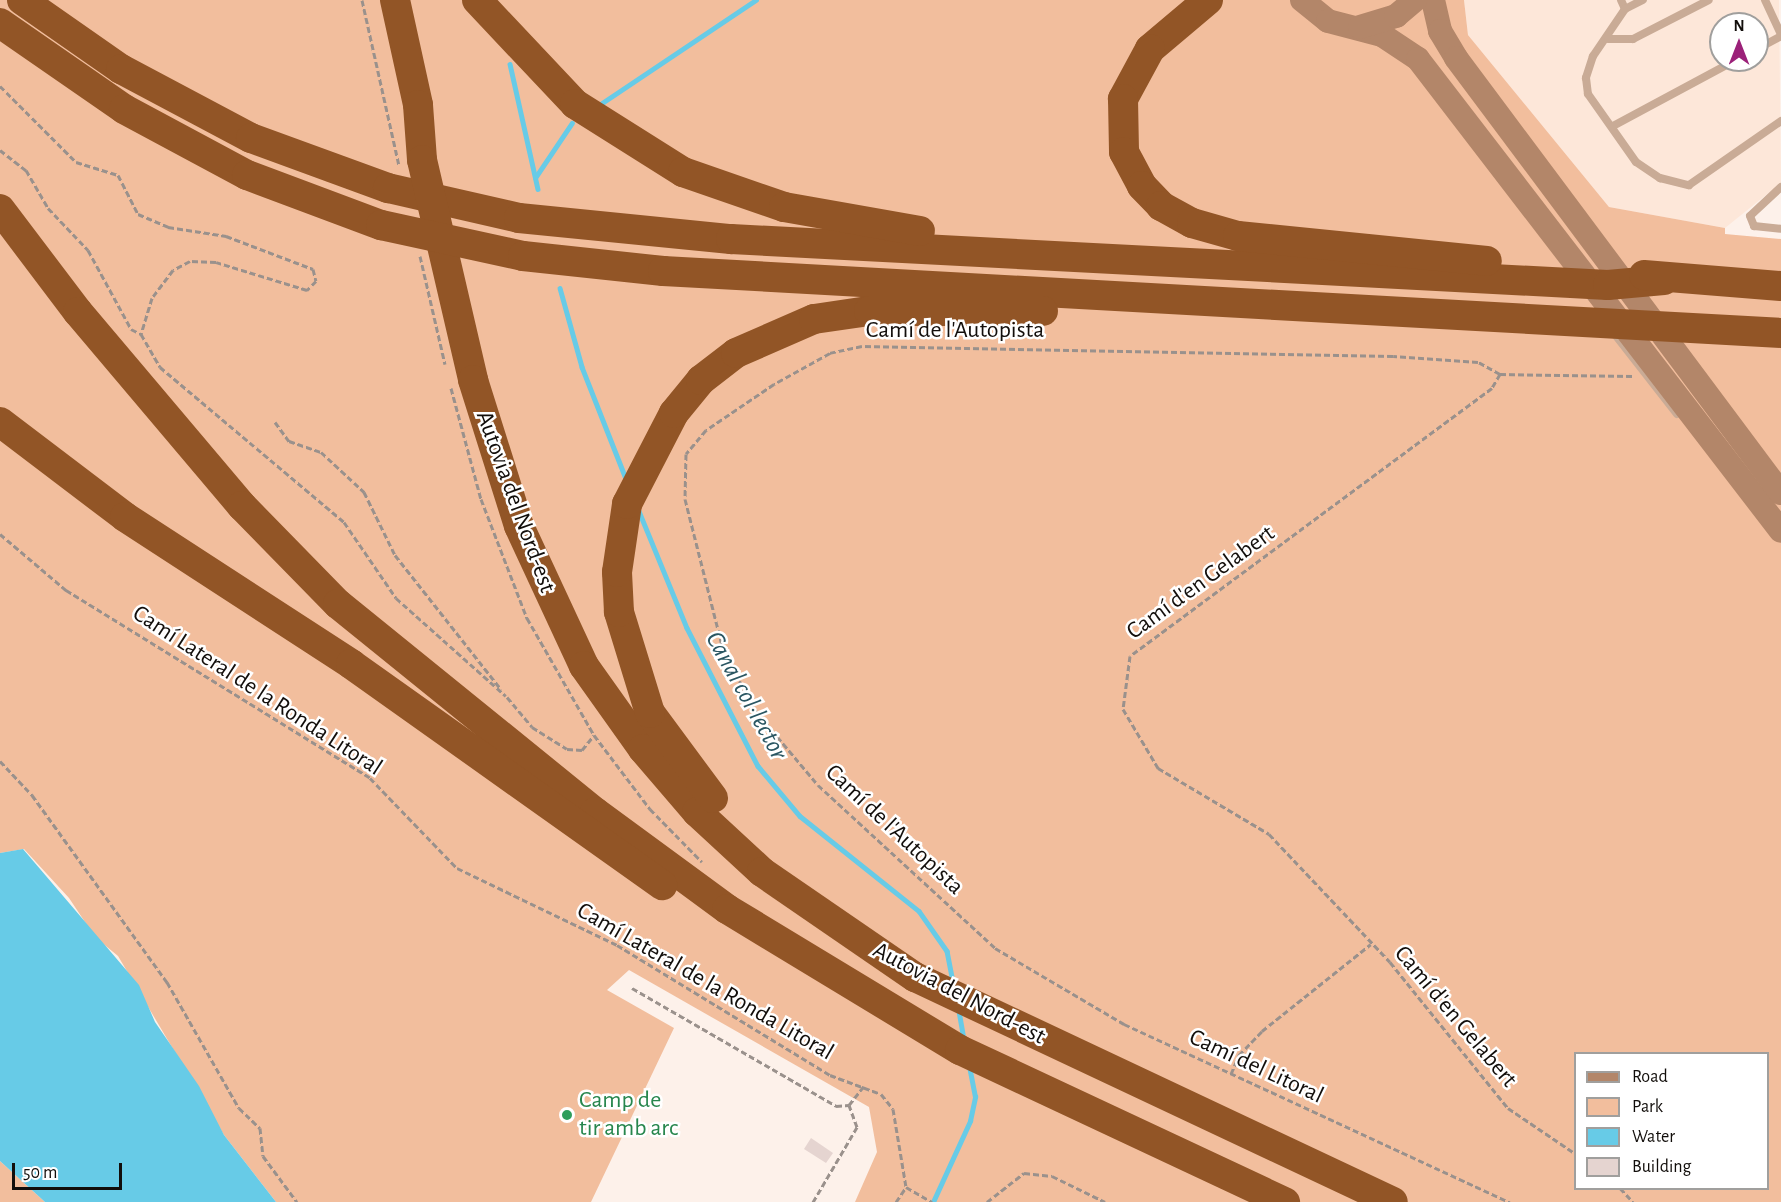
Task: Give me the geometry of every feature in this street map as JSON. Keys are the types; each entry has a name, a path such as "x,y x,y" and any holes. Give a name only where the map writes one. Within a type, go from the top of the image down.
{"highway":[{"path":"22,0 121,69 251,138 388,188 519,218 594,228 1781,286"},
{"path":"380,0 402,103 422,160"},
{"name":"Autovia del Nord-est","path":"395,0 418,105 422,160 473,380 519,526 584,666 697,812 827,921 915,977 1003,1021 1393,1202"},
{"path":"477,0 528,60 575,104 600,122 714,185 873,225 1490,270 1536,263 1646,279"},
{"path":"1208,0 1150,49 1123,99 1124,152 1142,186 1161,206 1191,223 1238,236 1490,270"},
{"path":"0,23 124,109 247,175"},
{"path":"0,43 153,142 381,225 523,255 598,266 1781,333"},
{"name":"Autovia del Nord-est","path":"0,209 78,312 242,506 338,604 595,812 709,896 877,1008 960,1050 1285,1202"},
{"path":"827,921 696,779 650,713 619,612 620,537 646,458 674,413 717,366 772,334 814,319 869,311 1118,311 1246,302"},
{"path":"0,422 124,517 351,664 594,839 877,1008"}],"main road":[{"path":"1302,0 1328,21 1360,27 1418,58 1468,119 1781,531"},
{"path":"1360,27 1396,16 1415,0"},
{"path":"1433,0 1440,32 1456,58 1781,493"}],"lane":[{"path":"1643,0 1623,4 1608,39 1593,56 1586,78 1588,94 1613,126 1636,162 1660,178 1689,185 1781,121"},
{"path":"1608,39 1633,39 1709,0"},
{"path":"1765,0 1781,35"},
{"path":"1613,126 1714,72"},
{"path":"1468,119 1493,172 1646,376 1678,416 1712,440"},
{"path":"1781,188 1750,216 1754,226 1781,229"}],"path":[{"path":"362,0 392,134"},
{"path":"0,86 76,162 118,175 138,214 168,227 226,236 313,269 316,281 307,290 216,262 190,261 174,270 152,298 141,334"},
{"path":"0,150 26,170 48,208 88,250 131,329 141,334 160,367 344,522 396,598 506,696"},
{"name":"Camí de l'Autopista","path":"995,948 818,785 754,709 723,649 685,500 686,454 706,430 774,384 830,353 862,346 1393,356 1478,362 1500,374"},
{"path":"1500,374 1646,376"},
{"name":"Camí d'en Gelabert","path":"1500,374 1492,388 1130,656 1123,709 1158,768 1269,834 1372,944 1509,1108 1574,1153"},
{"path":"275,422 289,441 321,452 364,492 395,555 532,727 567,749 582,750 594,735"},
{"name":"Camí Lateral de la Ronda Litoral","path":"0,534 66,590 370,778 457,868 617,945 830,1075 881,1094 893,1109 906,1187"},
{"path":"0,760 32,795 167,982 239,1108 260,1128 263,1156 297,1202"},
{"path":"1231,1074 1239,1055 1262,1031 1372,944"},
{"name":"Camí del Litoral","path":"995,948 1124,1024 1510,1202"},
{"path":"632,988 836,1106 849,1105 864,1086"},
{"path":"813,1202 857,1127 849,1105"},
{"path":"987,1202 1024,1173 1052,1176 1105,1202"},
{"path":"896,1202 906,1187 932,1202"},
{"path":"1622,1190 1633,1202"}],"shaded area":[{"path":"1464,0 1779,0 1781,183 1725,228 1609,207 1468,35"}],"green space":[{"path":"0,0 1464,0 1468,35 1609,207 1725,228 1725,234 1781,239 1781,1202 855,1202 877,1152 869,1107 629,970 607,990 674,1028 591,1202 276,1202 224,1135 118,956 95,937 69,898 24,849 0,853"},
{"path":"0,1161 45,1202 0,1202"}],"water":[{"path":"23,849 139,985 155,1022 199,1086 224,1135 276,1202 45,1202 0,1161 0,853"}],"building":[{"path":"811,1138 833,1153 826,1163 804,1149"}],"waterway":[{"path":"602,103 756,0"},
{"name":"Canal col·lector","path":"510,64 538,189"},
{"path":"535,178 572,123"},
{"name":"Canal col·lector","path":"560,288 582,367 627,481"},
{"name":"Canal col·lector","path":"639,511 687,628 758,766 800,816 919,911 947,951 953,982"},
{"name":"Canal col·lector","path":"959,1011 964,1038"},
{"name":"Canal col·lector","path":"933,1202 970,1121 975,1097 969,1067"}],"place":[{"name":"Camp de tir amb arc","path":"567,1115"}]}
